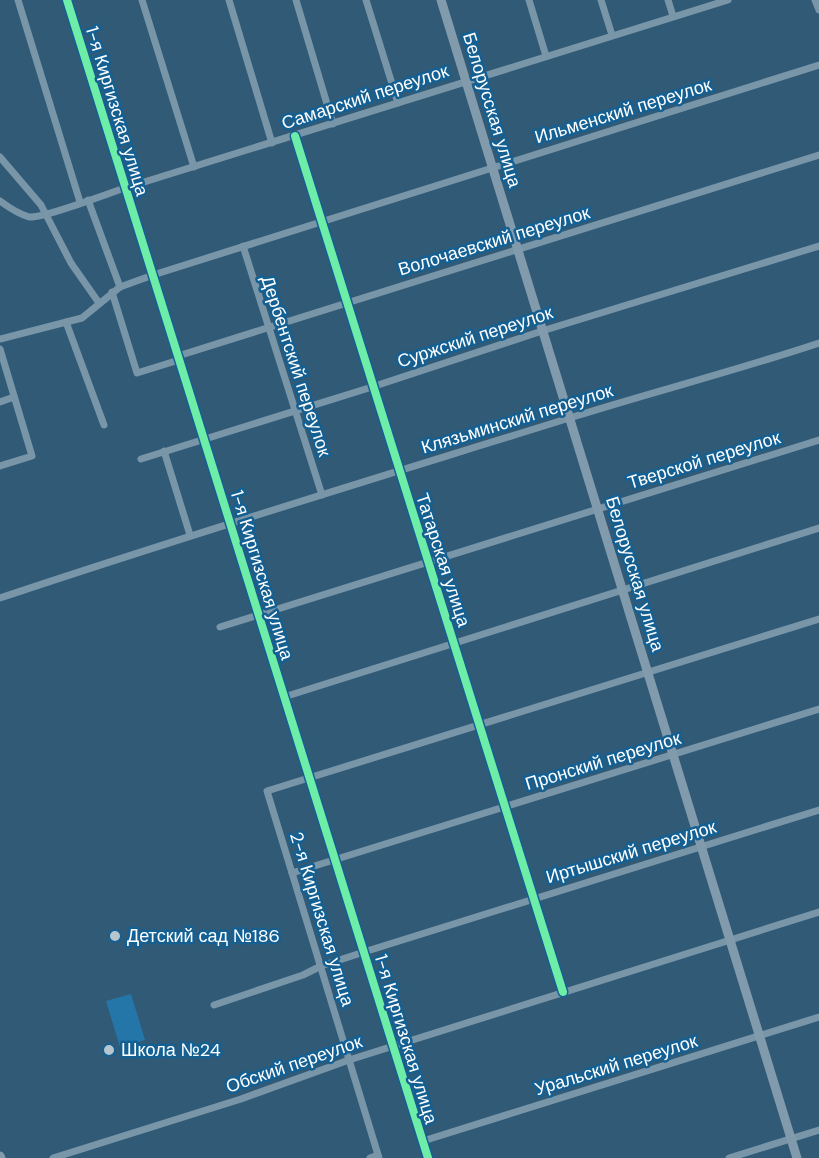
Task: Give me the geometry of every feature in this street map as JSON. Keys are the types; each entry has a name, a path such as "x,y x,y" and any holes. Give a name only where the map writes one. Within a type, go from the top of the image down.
{"main road":[{"name":"Белорусская улица","path":"441,0 797,1158"}],"street":[{"path":"18,0 84,201 120,287"},
{"name":"1-я Киргизская улица","path":"67,0 428,1158"},
{"path":"142,0 194,166"},
{"path":"229,0 272,143"},
{"path":"296,0 333,124"},
{"path":"366,0 398,103"},
{"path":"529,0 546,56"},
{"path":"601,0 612,35"},
{"path":"668,0 673,16"},
{"name":"Самарский переулок","path":"47,215 194,166 728,0"},
{"path":"815,0 819,10"},
{"name":"Ильменский переулок","path":"0,339 82,318 120,287 153,274 819,66"},
{"name":"Татарская улица","path":"295,136 563,992"},
{"name":"Волочаевский переулок","path":"112,292 137,373 268,328 819,155"},
{"path":"0,157 41,205 71,263 99,303"},
{"path":"0,201 30,217 47,215"},
{"name":"Дербентский переулок","path":"243,246 321,495"},
{"name":"Суржский переулок","path":"141,459 819,246"},
{"path":"66,322 104,425"},
{"name":"Клязьминский переулок","path":"0,598 190,535 569,418 819,344"},
{"path":"0,349 32,456 0,466"},
{"path":"0,402 14,397"},
{"name":"Тверской переулок","path":"220,627 819,440"},
{"path":"165,451 190,535"},
{"path":"284,698 819,528"},
{"path":"309,777 819,619"},
{"name":"Пронский переулок","path":"292,873 819,709"},
{"name":"2-я Киргизская улица","path":"309,777 267,791 379,1157"},
{"name":"Иртышский переулок","path":"214,1005 364,952 819,810"},
{"name":"Обский переулок","path":"53,1158 241,1099 350,1060 819,912"},
{"name":"Уральский переулок","path":"423,1141 819,1017"},
{"path":"729,1158 819,1130"},
{"path":"370,1158 379,1157"}],"shaded area":[{"path":"131,994 145,1040 120,1047 106,1001"}],"cycle path":[{"path":"67,0 428,1158"},
{"path":"295,136 563,992"}],"place":[{"name":"Детский сад №186","path":"115,936"},
{"name":"Школа №24","path":"109,1050"}]}
